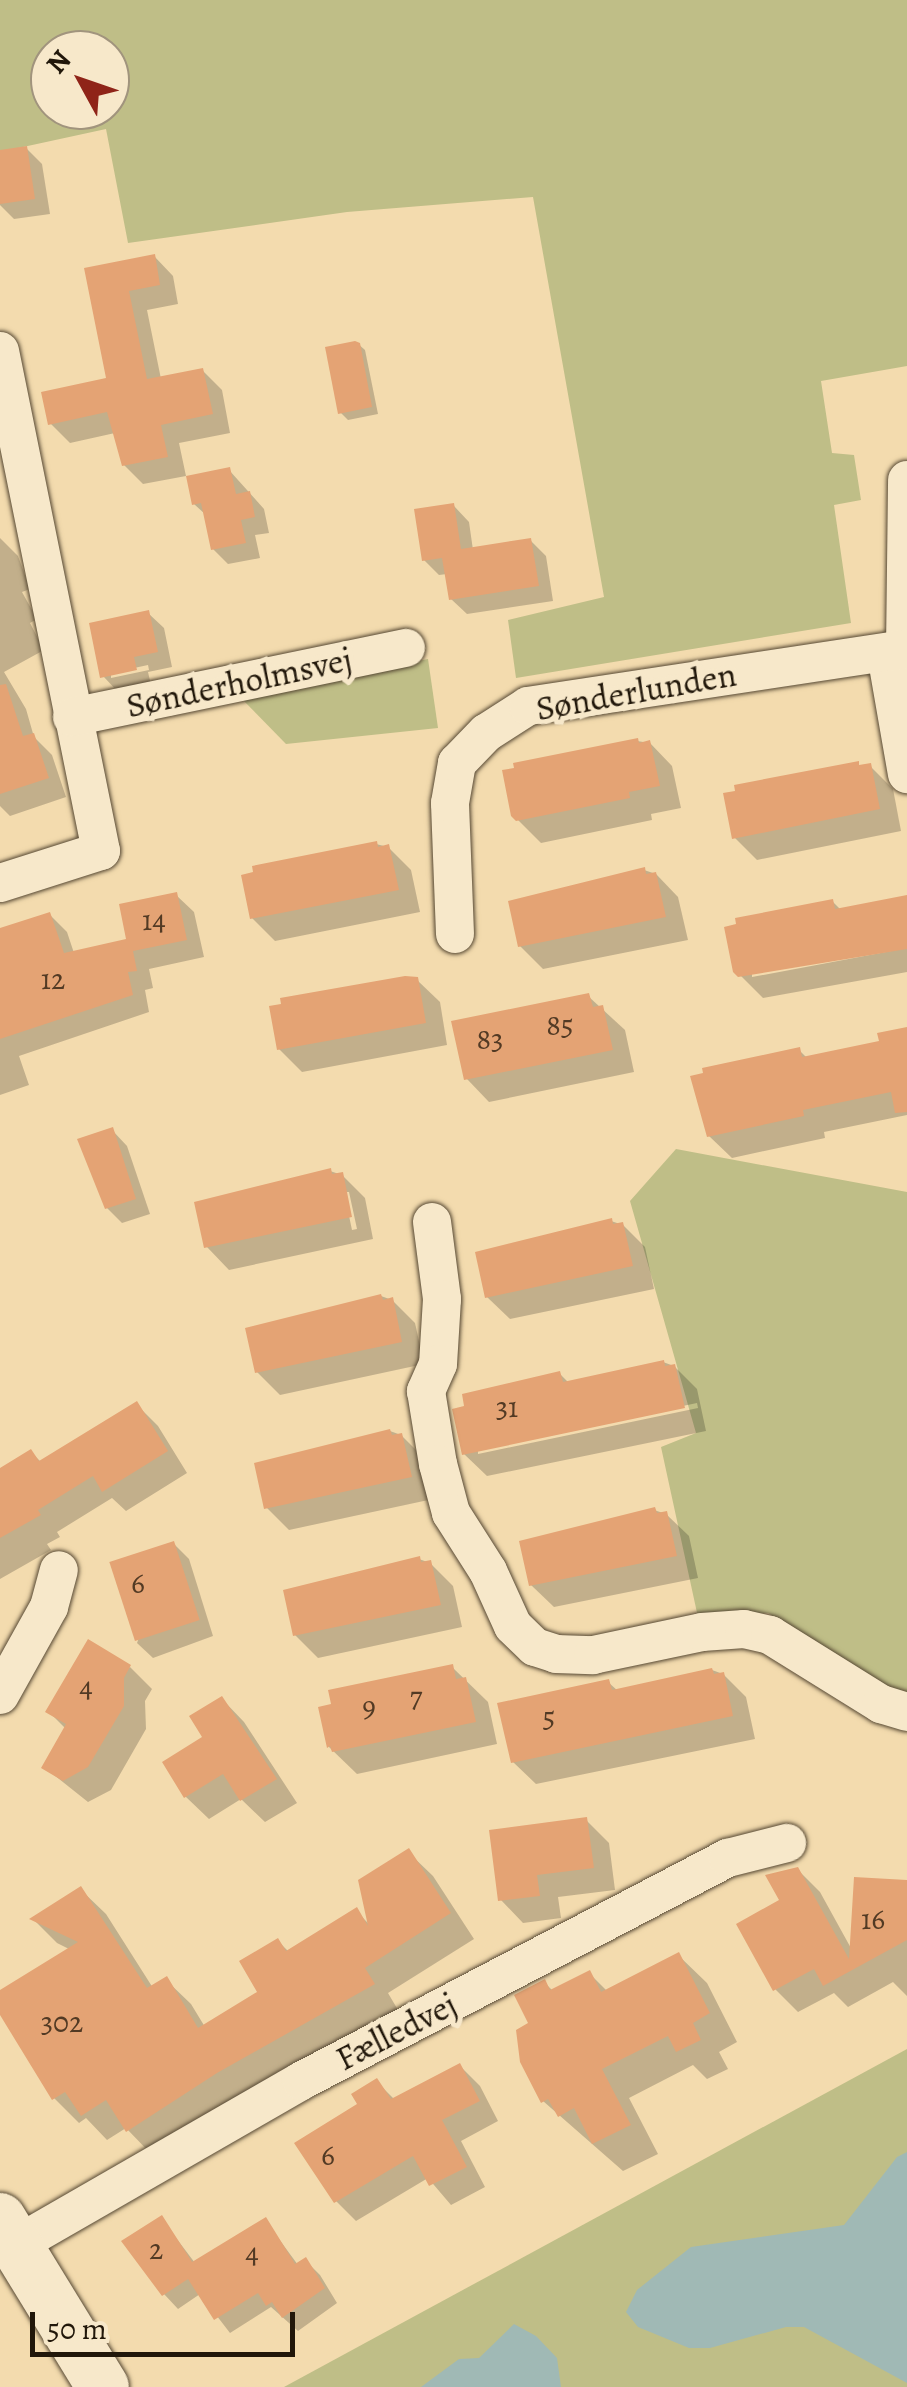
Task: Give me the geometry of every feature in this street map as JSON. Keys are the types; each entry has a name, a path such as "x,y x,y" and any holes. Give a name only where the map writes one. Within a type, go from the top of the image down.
{"street":[{"path":"0,351 102,851 0,883"},
{"path":"907,480 899,651 907,774"},
{"name":"Sønderholmsvej","path":"72,717 406,648"},
{"name":"Sønderlunden","path":"455,934 450,802 457,763 500,724 528,706 726,673 899,651"},
{"path":"432,1222 442,1299 438,1364 426,1391 438,1464 451,1513 488,1571 513,1626 535,1646 556,1654 593,1655 702,1632 757,1632 770,1635 881,1704 907,1712"},
{"path":"0,1695 49,1606 60,1570"},
{"name":"Fælledvej","path":"8,2232 728,1858 787,1843"},
{"path":"8,2232 103,2387"}],"shaded area":[{"path":"0,0 907,0 907,366 821,381 832,453 854,455 861,500 834,505 851,623 516,678 508,620 604,597 533,197 347,212 128,243 106,130 130,130 130,30 30,30 30,130 101,130 0,152"},
{"path":"428,659 438,728 286,744 240,697"},
{"path":"676,1149 907,1192 907,1698 768,1613 699,1622 661,1447 696,1433 630,1201"},
{"path":"907,2049 907,2387 284,2387"}],"water":[{"path":"907,2152 907,2383 804,2327 786,2327 710,2348 689,2348 638,2327 626,2312 637,2290 691,2247 844,2225 897,2157"},
{"path":"514,2324 536,2336 557,2358 561,2387 421,2387 459,2359 479,2358"}],"building":[{"path":"27,146 35,199 0,204 0,150"},
{"path":"155,254 160,285 129,291 147,379 203,368 213,414 161,425 168,457 122,466 107,412 48,425 41,392 106,378 84,268"},
{"path":"360,343 372,407 338,414 325,347"},
{"path":"230,467 236,494 250,491 255,517 241,520 246,543 211,550 201,503 192,505 186,476"},
{"path":"454,503 461,549 531,538 539,586 449,600 442,558 422,561 414,509"},
{"path":"149,610 158,652 134,657 137,670 100,678 89,623"},
{"path":"6,684 23,736 34,733 49,778 0,794 0,685"},
{"path":"638,738 639,743 650,740 660,786 629,792 630,798 516,821 511,816 502,770 514,768 513,763"},
{"path":"859,761 859,765 871,763 880,809 732,839 723,793 735,791 734,785"},
{"path":"377,841 378,847 389,844 399,890 250,919 241,875 253,872 252,866"},
{"path":"645,867 646,874 656,872 666,917 518,947 508,901"},
{"path":"177,892 187,940 133,951 137,971 128,972 133,995 0,1039 0,928 50,912 64,953 126,939 119,904"},
{"path":"907,895 907,949 738,977 733,972 724,927 736,924 735,918 833,899 835,909"},
{"path":"418,977 426,1023 277,1050 269,1006 281,1004 280,998"},
{"path":"589,993 593,1007 603,1005 613,1050 464,1080 451,1021"},
{"path":"907,1027 907,1112 895,1113 891,1092 803,1110 804,1116 707,1137 690,1076 703,1073 702,1068 800,1047 802,1057 879,1041 877,1033"},
{"path":"113,1127 136,1199 105,1209 77,1139"},
{"path":"331,1168 332,1174 343,1172 352,1217 204,1248 194,1202"},
{"path":"612,1218 613,1224 623,1222 633,1266 485,1298 475,1252"},
{"path":"381,1294 383,1300 393,1297 402,1342 255,1373 245,1328"},
{"path":"664,1360 665,1366 675,1364 685,1408 462,1455 452,1409 464,1406 462,1394 560,1371 563,1382"},
{"path":"137,1401 168,1451 102,1492 93,1476 38,1510 41,1515 0,1538 0,1468 31,1449 39,1461"},
{"path":"390,1429 392,1435 402,1433 412,1477 264,1509 254,1463"},
{"path":"655,1507 657,1513 667,1511 677,1556 529,1586 519,1541"},
{"path":"174,1541 200,1620 135,1641 109,1562"},
{"path":"420,1556 421,1562 431,1560 441,1605 293,1636 283,1590"},
{"path":"88,1639 131,1665 124,1678 124,1706 88,1767 63,1781 41,1768 66,1724 45,1712"},
{"path":"453,1664 456,1679 466,1677 476,1722 332,1752 330,1746 327,1748 318,1707 331,1704 328,1690"},
{"path":"712,1668 714,1674 724,1672 733,1716 511,1763 497,1703 609,1679 612,1690"},
{"path":"222,1696 277,1779 240,1801 223,1774 184,1798 162,1762 202,1737 189,1716"},
{"path":"587,1817 594,1868 537,1875 540,1896 498,1901 489,1830"},
{"path":"409,1848 451,1913 365,1968 375,1984 217,2073 126,2132 106,2100 81,2116 65,2092 52,2100 0,2015 0,1990 78,1942 29,1919 81,1886 147,1988 167,1976 198,2028 257,1992 239,1961 278,1938 286,1951 357,1907 368,1926 358,1880"},
{"path":"798,1867 849,1959 854,1877 907,1880 907,1940 823,1986 814,1969 773,1991 736,1924 779,1900 765,1875"},
{"path":"679,1952 710,2013 693,2023 701,2040 676,2052 668,2036 602,2069 631,2125 592,2144 574,2108 558,2117 548,2099 541,2103 520,2062 516,2030 528,2023 514,1995 545,1979 550,1990 590,1970 601,1992"},
{"path":"460,2063 480,2101 442,2120 467,2167 429,2186 413,2156 334,2203 294,2143 357,2104 351,2094 377,2078 391,2099"},
{"path":"162,2215 192,2262 266,2217 295,2264 306,2257 325,2288 282,2318 272,2302 266,2306 258,2293 214,2320 188,2279 162,2296 121,2241"}]}
